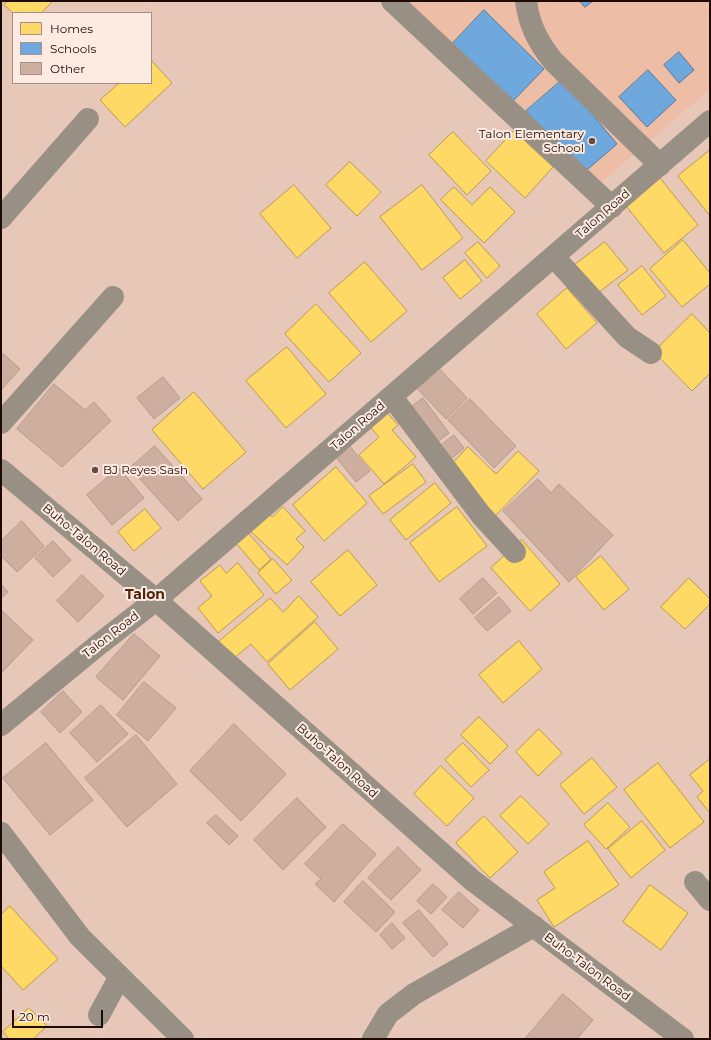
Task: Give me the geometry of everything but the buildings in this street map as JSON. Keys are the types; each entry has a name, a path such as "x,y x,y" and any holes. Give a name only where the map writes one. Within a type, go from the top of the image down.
{"street":[{"path":"392,1 612,207"},
{"path":"526,1 528,18 539,43 552,61 660,165"},
{"path":"1,218 88,118"},
{"name":"Talon Road","path":"1,725 98,645 156,600 710,121"},
{"path":"554,257 627,337 651,353"},
{"path":"1,423 113,297"},
{"path":"392,397 481,515 515,552"},
{"name":"Buho-Talon Road","path":"1,470 156,600 472,880 683,1039"},
{"path":"1,834 80,937 119,978 183,1039"},
{"path":"695,882 710,900"},
{"path":"372,1039 388,1014 414,994 534,926"},
{"path":"99,1014 119,978"}],"shaded area":[{"name":"Talon Elementary School","path":"385,1 710,1 710,89 589,193"}],"place":[{"name":"Talon Elementary School","path":"592,141"},
{"name":"BJ Reyes Sash","path":"95,470"}],"district":[{"name":"Talon","path":"145,595"}]}
